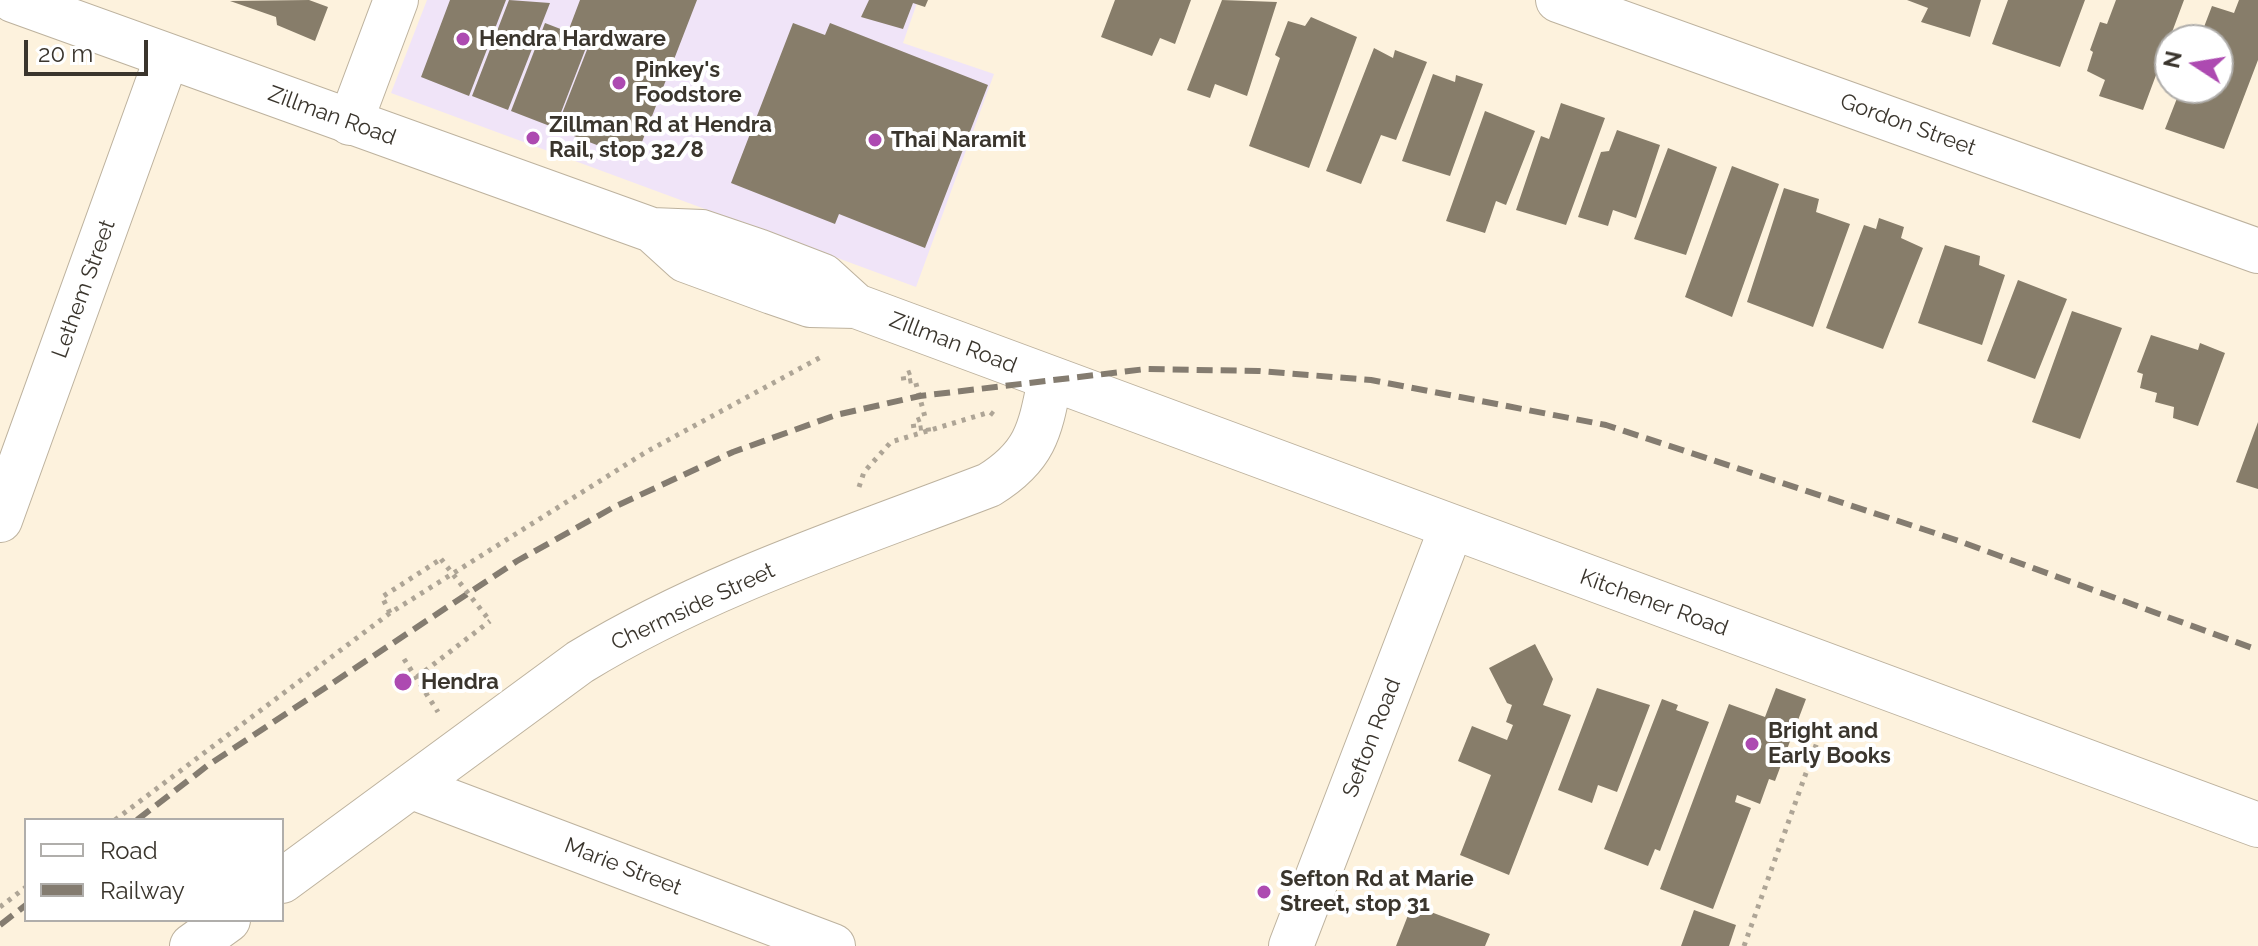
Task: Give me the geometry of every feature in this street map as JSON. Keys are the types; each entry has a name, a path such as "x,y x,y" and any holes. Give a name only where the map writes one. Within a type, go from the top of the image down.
{"street":[{"name":"Zillman Road","path":"13,0 652,230 702,232 758,251 823,276 856,306 1050,380"},
{"path":"350,123 396,0"},
{"name":"Gordon Street","path":"1558,0 2258,251"},
{"name":"Lethem Street","path":"0,520 167,57"},
{"name":"Kitchener Road","path":"1050,380 2258,825"},
{"name":"Chermside Street","path":"284,880 580,662 629,632 842,542 989,485 1010,472 1035,442 1050,380"},
{"name":"Sefton Road","path":"1291,946 1451,529"},
{"name":"Marie Street","path":"412,787 833,946"},
{"path":"192,946 225,922"}],"path":[{"path":"118,818 390,613 646,452 821,357"},
{"path":"909,368 911,373 903,375 904,382 915,380 925,417 913,422 914,429 928,427 929,433"},
{"path":"842,542 864,472 891,442 929,433 990,412 1005,422"},
{"path":"390,613 382,597 441,559 490,621 417,677"},
{"path":"404,659 441,716"},
{"path":"1744,946 1825,720"},
{"path":"0,907 24,889"}],"shaded area":[{"path":"427,0 918,0 903,43 994,74 916,287 391,93"}],"building":[{"path":"309,0 328,7 315,41 277,25 276,17 230,1"},
{"name":"Hendra Hardware","path":"450,0 506,0 469,96 421,77"},
{"path":"509,0 550,3 508,110 472,96"},
{"name":"Pinkey's Foodstore","path":"580,0 697,0 635,160 556,129 592,37 569,29"},
{"path":"869,0 928,0 925,7 913,3 903,29 861,17"},
{"path":"1115,0 1191,0 1175,44 1160,38 1152,56 1101,37"},
{"path":"1222,0 1277,2 1247,96 1215,84 1210,98 1187,90"},
{"path":"1907,0 1981,0 1970,37 1921,22 1928,8"},
{"path":"2008,0 2085,0 2060,67 1992,44"},
{"path":"2116,0 2184,0 2175,24 2154,24 2154,80 2143,110 2099,96 2105,80 2087,71 2093,52 2090,50 2100,22 2107,24"},
{"path":"2239,0 2258,0 2258,60 2224,149 2165,129 2175,104 2234,104 2234,24 2205,24 2212,6 2234,13"},
{"path":"1311,17 1357,37 1309,168 1249,146 1280,58 1275,55 1288,21 1305,26"},
{"path":"545,23 589,40 555,128 511,111"},
{"name":"Thai Naramit","path":"793,23 825,35 830,23 988,85 925,248 839,214 835,224 731,183"},
{"path":"1374,48 1393,58 1395,50 1427,62 1396,140 1381,135 1361,184 1326,171"},
{"path":"1433,74 1455,82 1456,75 1483,84 1450,176 1402,161"},
{"path":"1561,103 1605,118 1566,225 1516,210 1541,136 1549,139"},
{"path":"1485,111 1535,131 1506,205 1496,201 1485,233 1446,221"},
{"path":"1617,130 1660,145 1636,218 1613,210 1608,226 1578,217 1601,152 1609,151"},
{"path":"1668,148 1717,167 1686,255 1634,239"},
{"path":"1732,166 1779,184 1732,317 1685,297"},
{"path":"1784,188 1819,199 1816,212 1850,224 1813,327 1747,302"},
{"path":"1879,218 1904,227 1901,238 1923,248 1883,349 1826,328 1864,225 1876,229"},
{"path":"1945,245 1980,256 1979,265 2005,275 1982,345 1918,323"},
{"path":"2018,280 2067,299 2035,379 1987,361"},
{"path":"2072,311 2122,328 2080,439 2032,422"},
{"path":"2151,335 2198,350 2200,343 2225,353 2198,426 2173,418 2174,407 2155,402 2157,393 2140,388 2143,374 2137,372"},
{"path":"2258,422 2258,489 2236,482"},
{"path":"1535,644 1553,679 1543,705 1571,715 1509,875 1460,855 1491,775 1458,761 1472,726 1507,740 1513,725 1506,722 1512,705 1507,703 1489,668"},
{"path":"1597,688 1650,705 1617,792 1598,785 1592,803 1558,790"},
{"path":"1776,688 1806,699 1775,781 1769,779 1760,804 1737,795 1735,802 1751,808 1713,909 1660,889 1729,704 1765,717"},
{"path":"1662,699 1678,705 1676,710 1709,722 1660,851 1655,849 1648,866 1604,849"},
{"path":"1412,905 1490,934 1485,946 1396,946"},
{"path":"1694,910 1736,925 1729,946 1681,946"}],"railway":[{"path":"140,818 207,766 517,561 614,507 733,452 836,415 920,396 1146,369 1259,371 1371,380 1606,425 1956,540 2258,650"},
{"path":"0,925 24,907"}],"place":[{"name":"Hendra Hardware","path":"463,39"},
{"name":"Pinkey's Foodstore","path":"619,83"},
{"name":"Zillman Rd at Hendra Rail, stop 32/8","path":"533,138"},
{"name":"Thai Naramit","path":"875,140"},
{"name":"Hendra","path":"403,682"},
{"name":"Bright and Early Books","path":"1752,744"},
{"name":"Sefton Rd at Marie Street, stop 31","path":"1264,892"}]}
